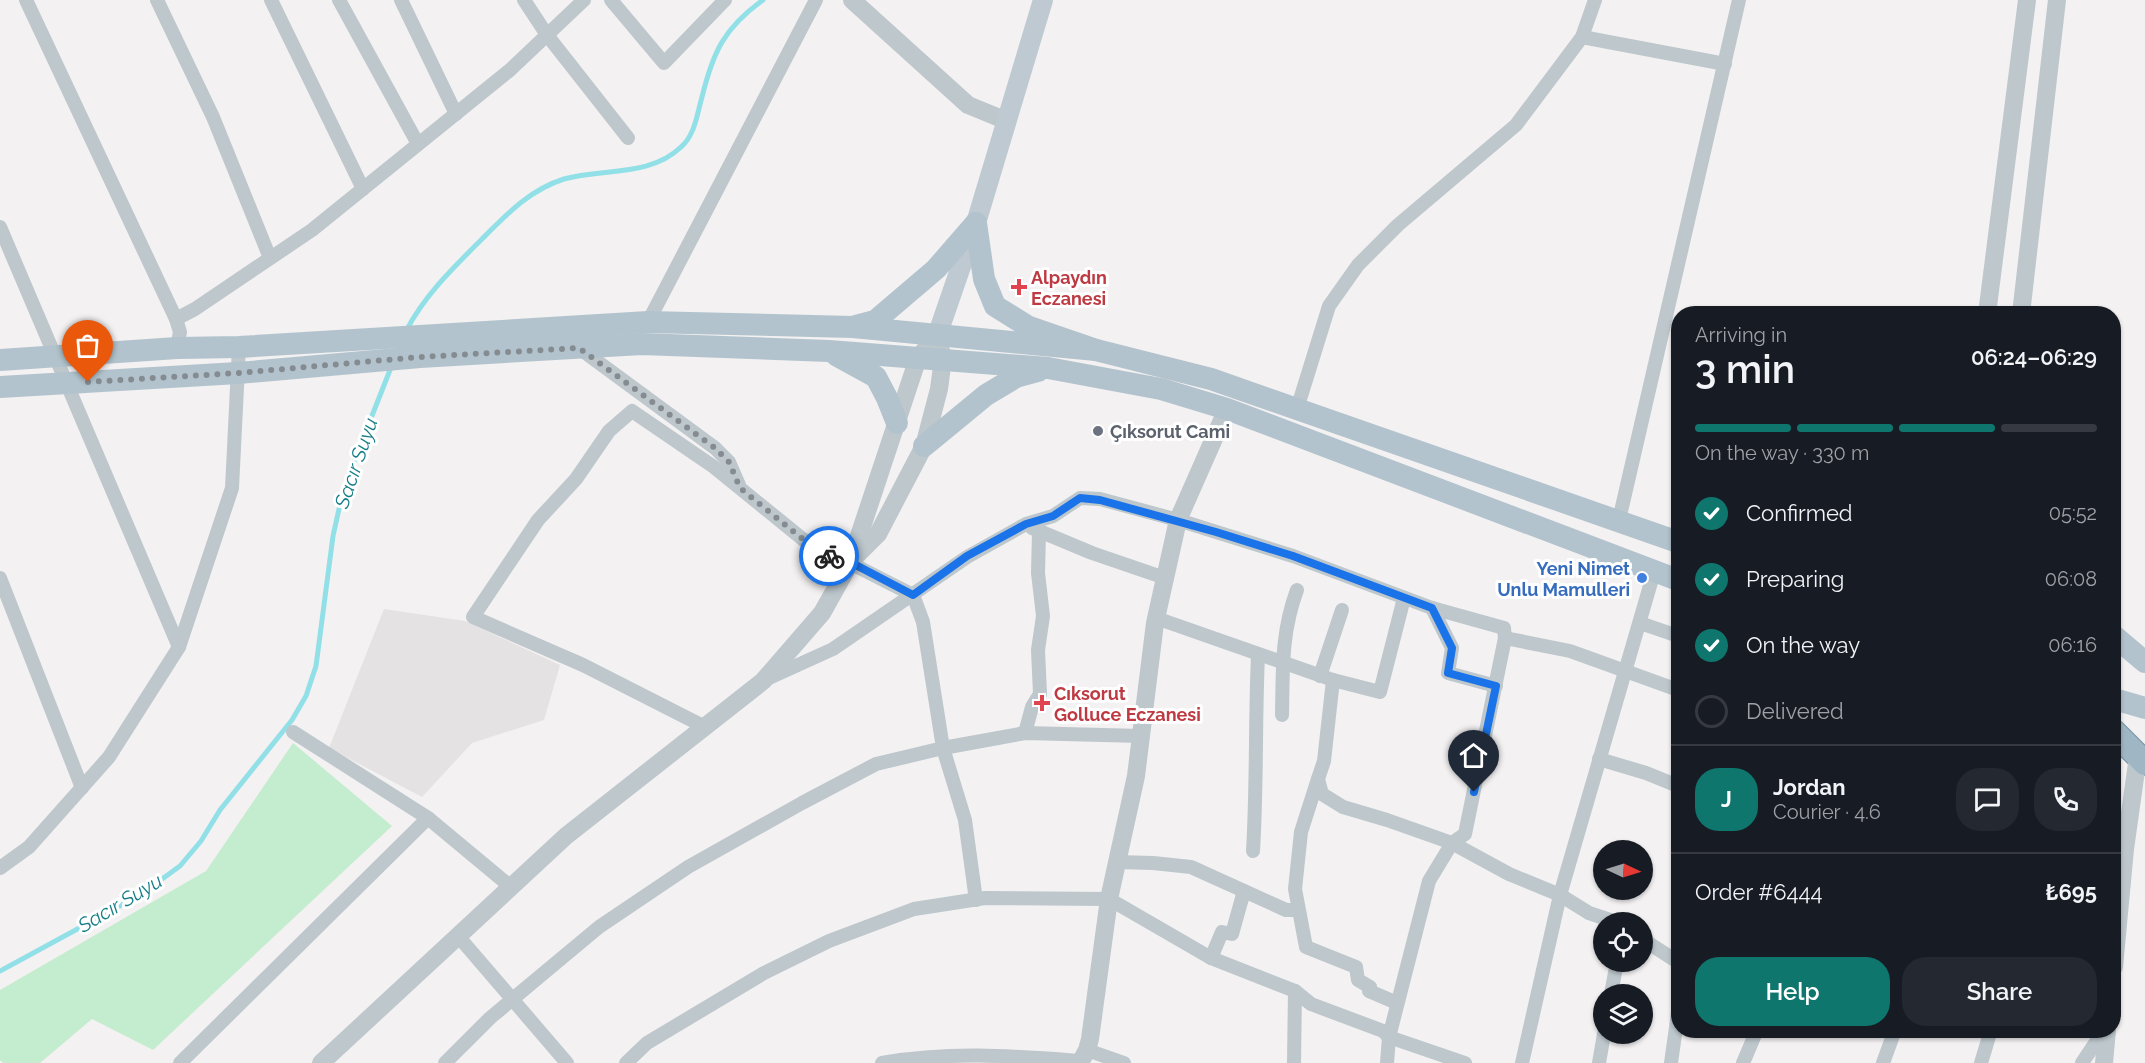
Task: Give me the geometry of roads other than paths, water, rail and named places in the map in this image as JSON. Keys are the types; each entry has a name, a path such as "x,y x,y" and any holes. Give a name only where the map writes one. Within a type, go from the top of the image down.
{"highway":[{"path":"2121,739 2142,759"}],"main road":[{"path":"937,336 976,223 1043,0"},
{"path":"853,327 874,321 936,269 976,223"},
{"path":"976,223 984,279 995,306 1029,327 1095,351 1211,379 1671,539"},
{"path":"0,360 648,322 853,327 1095,351"},
{"path":"0,387 238,373 420,357 642,344 830,351 1048,368 1161,389 1227,409 1671,578"},
{"path":"830,351 876,377 897,423"},
{"path":"924,446 986,395 1016,377 1048,368"},
{"path":"2121,642 2145,663"},
{"path":"2121,659 2145,663"},
{"path":"2121,701 2145,708"}],"street":[{"path":"26,0 176,319 180,332 177,348"},
{"path":"157,0 213,117 270,258"},
{"path":"271,0 363,189"},
{"path":"339,0 418,144"},
{"path":"401,0 456,114"},
{"path":"524,0 547,35 628,138"},
{"path":"176,319 195,309 312,230 510,70 584,0"},
{"path":"611,0 664,63 724,0"},
{"path":"648,322 816,0"},
{"path":"852,0 968,105 1007,121"},
{"path":"1297,409 1329,306 1358,266 1398,225 1516,125 1582,37 1595,0"},
{"path":"1619,520 1738,0"},
{"path":"1988,306 2027,0"},
{"path":"2022,306 2058,0"},
{"path":"1582,37 1725,64"},
{"path":"0,227 179,646"},
{"path":"321,1063 566,836 763,681 822,613 850,562 918,358 937,336"},
{"path":"850,562 878,534 924,446 939,389 943,359 937,336"},
{"path":"0,868 29,847 109,757 179,646 232,488 239,346"},
{"path":"579,348 715,448 729,462 740,488"},
{"path":"1082,1058 1109,899 1136,776 1156,618 1178,520 1227,409"},
{"path":"705,727 583,665 473,617 538,520 576,479 609,431 632,411 714,467 821,554 850,562 913,595 923,622 944,748 965,820 976,900"},
{"path":"763,681 834,649 967,556 1026,524 1053,516 1080,498 1100,500 1178,520 1293,556 1432,608 1504,628 1505,638 1496,686 1465,834 1452,843 1429,881 1389,1037 1387,1063"},
{"path":"1026,524 1039,532 1165,578"},
{"path":"1025,733 1032,707 1040,694 1038,650 1043,616 1038,573 1039,532"},
{"path":"1522,1063 1560,895 1654,572"},
{"path":"0,578 82,788"},
{"path":"1282,715 1282,663 1289,611 1297,590"},
{"path":"1156,618 1327,678 1380,692 1404,598"},
{"path":"1432,608 1452,648 1448,673 1496,686"},
{"path":"1342,610 1327,678 1324,761 1301,832 1295,889 1306,947 1356,967 1358,980 1370,987 1369,991 1397,1003"},
{"path":"1640,622 1671,633"},
{"path":"1505,638 1570,651 1671,687"},
{"path":"1253,851 1258,655"},
{"path":"293,732 428,818 511,887"},
{"path":"445,1063 490,1018 599,927 688,867 876,764 944,748 1025,733 1141,736"},
{"path":"1599,759 1671,783"},
{"path":"2121,892 2125,849 2142,759"},
{"path":"1318,779 1322,794 1343,807 1452,843 1509,874 1560,895 1593,914"},
{"path":"180,1063 428,818"},
{"path":"1117,862 1191,867 1286,910 1298,910"},
{"path":"1211,958 1222,932 1232,934 1244,891"},
{"path":"626,1063 647,1043 764,973 829,941 914,909 976,900 1109,899 1211,958 1294,991 1311,1004 1383,1031 1389,1037 1466,1063"},
{"path":"458,936 567,1063"},
{"path":"1653,946 1671,958"},
{"path":"1293,1063 1294,991"},
{"path":"1671,1063 1674,1038"},
{"path":"1743,1063 1754,1038"},
{"path":"1883,1063 1892,1038"},
{"path":"1981,1063 1989,1038"},
{"path":"2082,1063 2100,1038"},
{"path":"2104,1063 2106,1038"},
{"path":"1599,1063 1602,1044"},
{"path":"882,1063 924,1057 994,1054 1082,1058 1124,1063"}],"waterway":[{"name":"Sacır Suyu","path":"406,331 430,294 450,272 500,221 529,197 564,179 626,170 655,163 669,157 681,147 692,130 706,81 722,42 729,31 763,0"},
{"name":"Sacır Suyu","path":"0,971 140,895 180,866 201,841 220,810 292,720 306,696 316,666 333,536 339,509 349,474 392,365"}],"place":[{"name":"Alpaydın Eczanesi","path":"1019,287"},
{"name":"Çıksorut Cami","path":"1098,431"},
{"name":"Yeni Nimet Unlu Mamulleri","path":"1642,578"},
{"name":"Cıksorut Golluce Eczanesi","path":"1042,703"}]}
